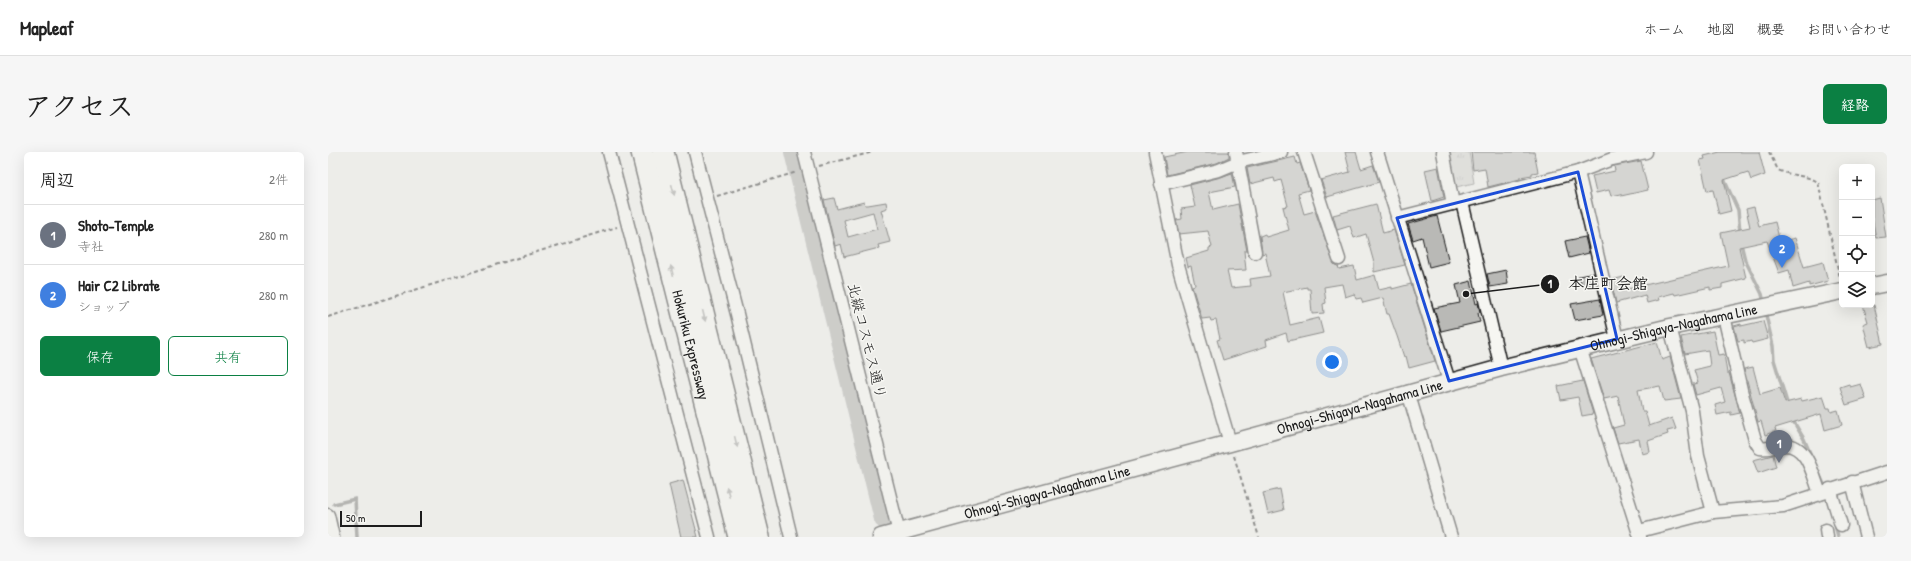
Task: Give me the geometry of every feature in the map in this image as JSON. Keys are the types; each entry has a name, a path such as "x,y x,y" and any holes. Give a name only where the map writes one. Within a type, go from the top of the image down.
{"highway":[{"name":"Hokuriku Expressway","path":"642,152 748,532"},
{"name":"Hokuriku Expressway","path":"663,152 748,532"}],"main road":[{"path":"1875,285 1887,283"},
{"name":"Ohnogi-Shigaya-Nagahama Line","path":"881,537 899,534 1230,444 1449,381 1617,339 1765,308 1839,287"}],"street":[{"path":"609,152 709,537"},
{"path":"695,152 739,321 791,537"},
{"name":"北縦コスモス通り","path":"804,152 899,534"},
{"path":"1155,152 1178,265 1230,444"},
{"path":"1161,184 1219,170 1237,157 1281,152"},
{"path":"1304,152 1338,259"},
{"path":"1377,152 1449,381"},
{"path":"1443,152 1458,203 1501,368"},
{"path":"1398,218 1578,172 1612,159 1646,152"},
{"path":"1237,157 1255,252"},
{"path":"1578,172 1617,339"},
{"path":"1724,316 1742,394 1756,440 1760,448 1768,450 1785,445 1798,448 1804,455 1825,491 1841,525"},
{"path":"1670,327 1692,412 1698,456 1713,512"},
{"path":"1580,348 1640,534 1713,512 1784,506 1852,482 1887,472"},
{"path":"1408,392 1451,537"},
{"path":"1852,482 1866,537"},
{"path":"328,515 333,537"}],"path":[{"path":"807,169 873,152"},
{"path":"1769,152 1778,170 1798,177 1811,178 1818,182 1839,273"},
{"path":"707,199 793,174"},
{"path":"328,317 627,224"},
{"path":"1230,444 1259,537"}],"highlighted area":[{"path":"1578,172 1617,339 1449,381 1397,218"}],"green space":[{"path":"1448,152 1469,152 1474,183 1456,187"}],"building":[{"path":"1188,152 1229,152 1229,157 1217,163 1167,175 1164,157"},
{"path":"1345,152 1356,152 1361,169 1373,165 1379,182 1327,197 1321,180 1350,172"},
{"path":"1471,152 1534,152 1538,172 1532,173 1532,175 1520,177 1520,179 1488,187 1485,168 1473,170"},
{"path":"1720,152 1759,152 1765,175 1751,180 1748,172 1724,180 1731,211 1719,214 1713,190 1707,191 1700,160 1705,159 1704,156"},
{"path":"1295,157 1297,164 1300,163 1309,190 1298,193 1304,214 1315,211 1334,264 1338,266 1339,269 1354,266 1357,280 1375,275 1379,290 1392,287 1392,289 1411,284 1435,361 1409,368 1406,356 1404,357 1389,314 1387,314 1383,298 1363,303 1361,298 1356,299 1354,294 1345,297 1342,284 1324,287 1326,303 1323,304 1324,313 1312,314 1310,289 1307,289 1307,287 1283,292 1290,325 1319,318 1323,333 1288,341 1286,333 1266,340 1267,346 1223,360 1217,340 1220,339 1216,320 1211,321 1210,318 1202,319 1192,286 1195,285 1191,266 1188,267 1186,258 1209,251 1209,248 1212,247 1208,231 1179,234 1176,220 1182,219 1181,209 1195,207 1190,185 1232,173 1235,187 1209,192 1213,210 1238,204 1247,251 1244,251 1246,270 1227,271 1231,288 1251,286 1250,279 1270,276 1265,253 1262,254 1260,236 1265,234 1266,237 1289,230 1283,207 1288,206 1281,180 1275,182 1274,178 1250,184 1247,168"},
{"path":"1641,161 1648,190 1621,196 1621,194 1611,196 1609,190 1596,193 1592,176 1615,171 1614,166"},
{"path":"1438,167 1444,197 1432,201 1425,170"},
{"path":"834,198 837,209 864,202 865,205 868,205 886,202 887,208 881,210 890,242 878,245 879,248 844,257 841,244 835,246 824,200","holes":["873,212 877,229 848,237 844,220"]},
{"path":"1880,198 1886,237 1876,238 1875,199"},
{"path":"1376,204 1383,233 1394,230 1405,265 1374,272 1374,263 1366,234 1354,238 1350,226 1337,230 1333,215"},
{"path":"1754,207 1759,226 1775,222 1780,242 1795,238 1804,267 1823,262 1828,281 1809,286 1809,283 1793,288 1789,270 1779,273 1767,241 1739,247 1746,278 1722,284 1722,288 1710,290 1710,287 1675,295 1674,293 1658,297 1659,300 1647,303 1645,295 1616,303 1611,280 1624,277 1627,289 1728,266 1721,233 1750,227 1746,209"},
{"path":"1437,216 1449,262 1429,267 1422,237 1413,240 1408,224"},
{"path":"1585,237 1589,253 1569,258 1565,241"},
{"path":"1506,270 1508,284 1490,287 1487,274"},
{"path":"1594,273 1596,283 1581,286 1579,276"},
{"path":"1471,281 1476,304 1478,303 1480,312 1478,313 1480,322 1441,331 1434,308 1460,303 1456,285"},
{"path":"1600,299 1603,315 1575,320 1571,304"},
{"path":"1864,308 1875,308 1883,344 1869,347 1863,324 1868,322"},
{"path":"1763,321 1768,339 1752,343 1751,341 1744,343 1744,340 1738,341 1734,326"},
{"path":"1713,331 1718,355 1724,354 1727,373 1729,373 1740,413 1731,415 1731,412 1717,415 1715,405 1725,402 1721,388 1696,395 1693,384 1698,383 1694,370 1710,366 1708,350 1685,354 1681,337"},
{"path":"1657,342 1662,360 1670,357 1681,399 1664,401 1660,386 1638,390 1642,411 1645,411 1649,426 1672,418 1676,429 1667,431 1668,434 1648,441 1650,452 1642,454 1639,439 1618,443 1613,428 1624,425 1618,396 1604,399 1591,359"},
{"path":"1753,367 1760,394 1780,388 1785,403 1823,396 1827,408 1830,408 1831,412 1838,410 1842,425 1825,430 1821,414 1775,428 1776,431 1765,435 1761,421 1758,422 1744,369"},
{"path":"1583,381 1593,414 1582,416 1578,397 1561,400 1558,386"},
{"path":"1849,384 1850,387 1861,384 1866,399 1846,405 1840,387"},
{"path":"1773,455 1776,467 1758,473 1753,460"},
{"path":"683,480 698,537 681,537 669,484"},
{"path":"1280,489 1284,510 1268,514 1263,493"}],"waterway":[{"path":"794,152 884,519"},
{"path":"1723,177 1738,210 1740,233"},
{"path":"1741,244 1745,260 1762,294 1764,303"},
{"path":"1765,311 1773,346 1774,360 1788,406"},
{"path":"1792,419 1804,439 1813,460"},
{"path":"1818,471 1826,489"},
{"path":"334,504 355,499 357,537"},
{"path":"1835,524 1838,537"}],"place":[{"name":"Hair C2 Librate","path":"1782,268"},
{"name":"本庄町会館","path":"1466,294"},
{"name":"Shoto-Temple","path":"1779,463"}]}
